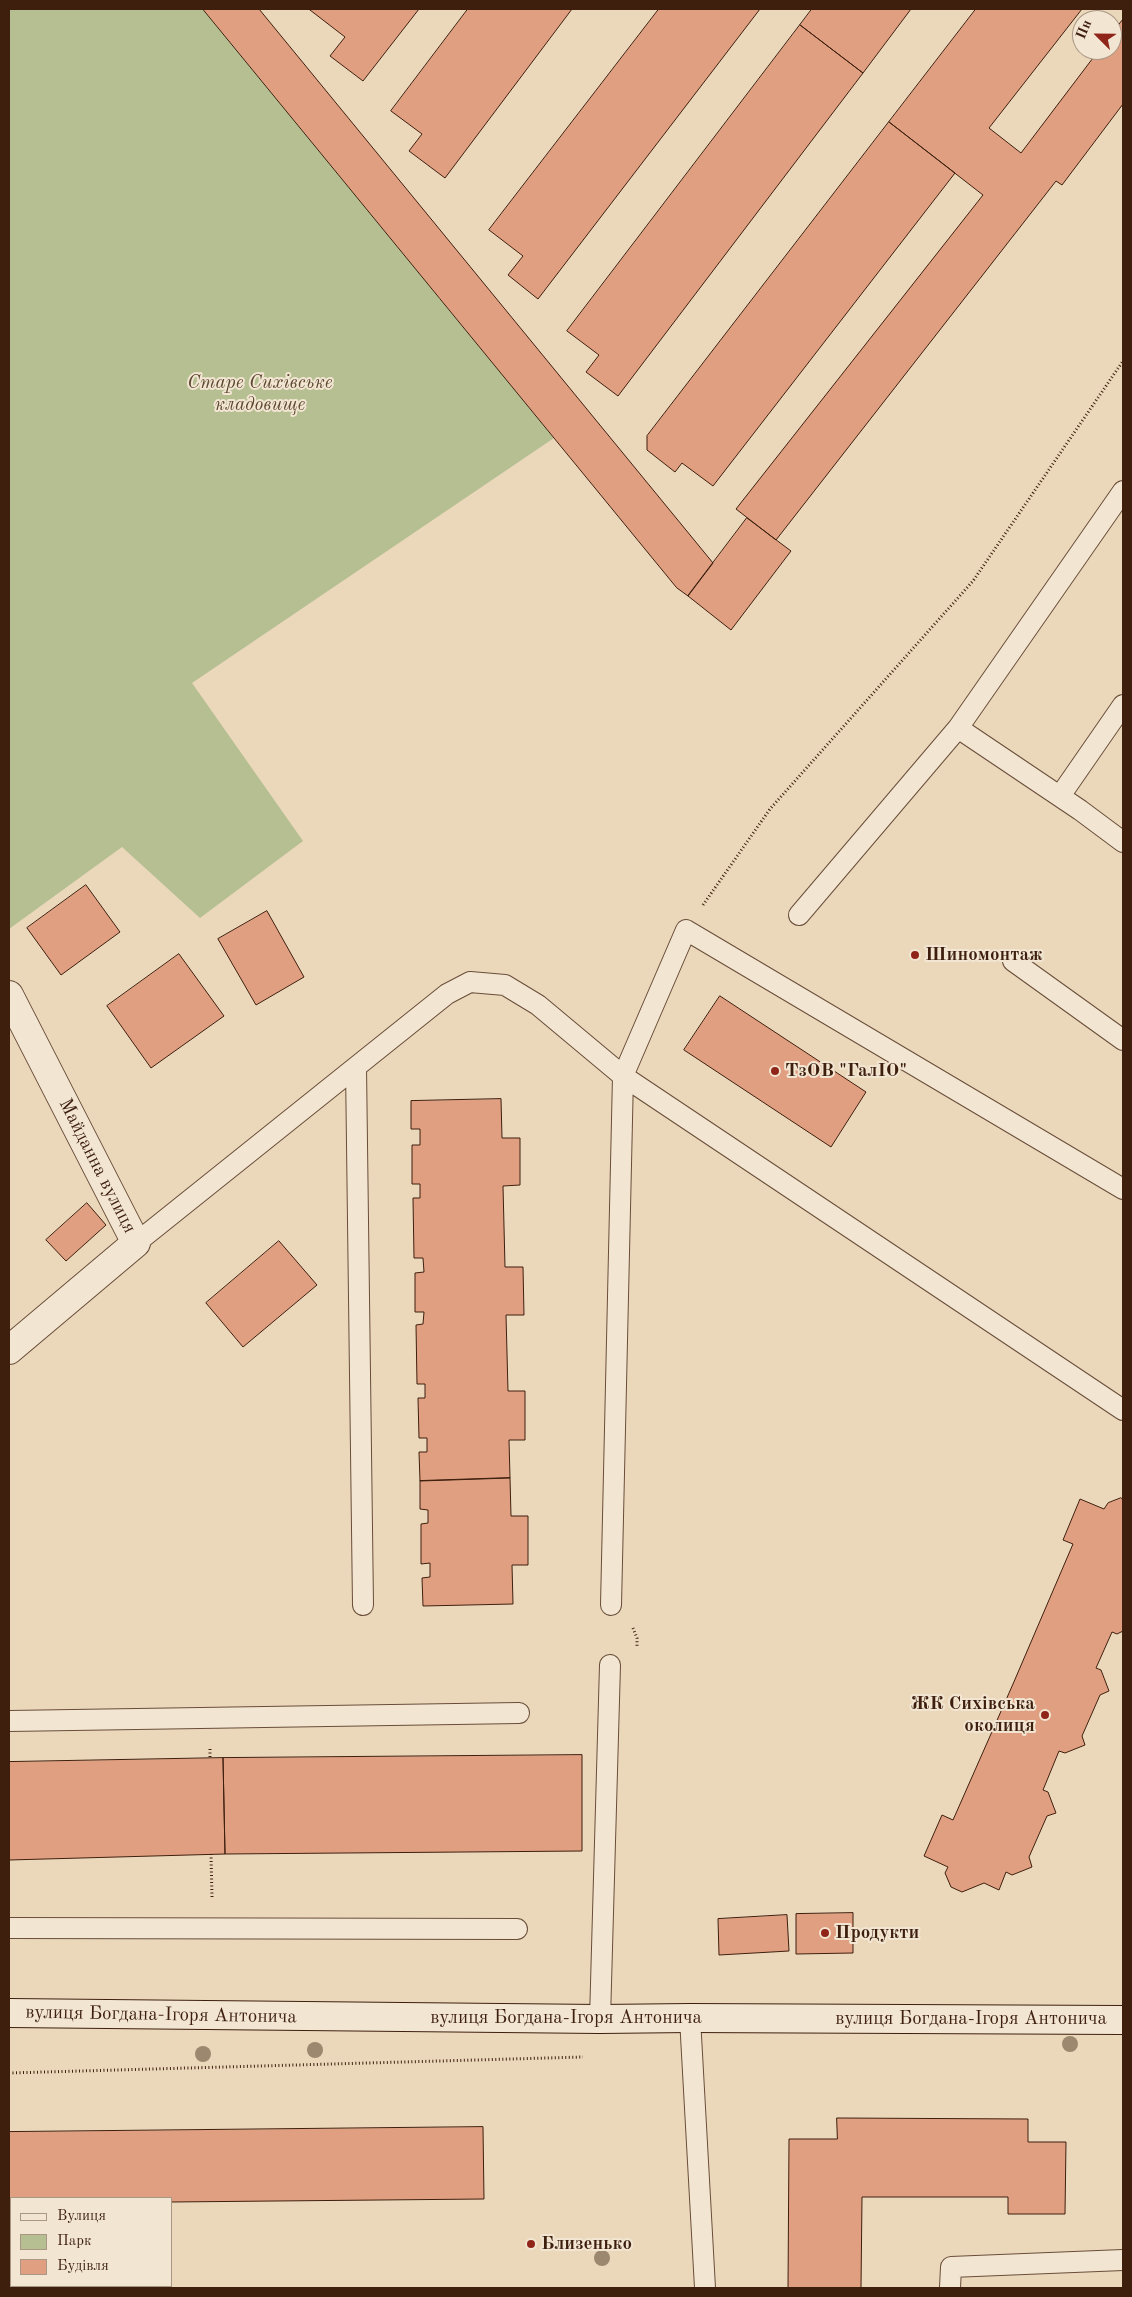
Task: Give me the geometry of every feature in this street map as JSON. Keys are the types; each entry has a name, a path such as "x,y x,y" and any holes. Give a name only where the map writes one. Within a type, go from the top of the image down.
{"main road":[{"name":"Майданна вулиця","path":"9,995 136,1243 9,1350"},
{"name":"вулиця Богдана-Ігоря Антонича","path":"9,2013 600,2019 1123,2020"}],"lane":[{"path":"799,915 958,728 1123,491"},
{"path":"1060,796 1123,705"},
{"path":"958,728 1060,796 1123,842"},
{"path":"612,1605 623,1076 686,930 1123,1189"},
{"path":"1013,961 1123,1040"},
{"path":"136,1243 448,994 470,982 505,985 530,1000 623,1076 1123,1410"},
{"path":"356,1067 363,1605"},
{"path":"600,2019 610,1665"},
{"path":"9,1721 519,1713"},
{"path":"9,1928 517,1929"},
{"path":"690,2018 706,2288"},
{"path":"950,2288 951,2267 1123,2260"}],"path":[{"path":"686,930 770,809 973,581 1123,361"},
{"path":"211,1854 212,1928"},
{"path":"9,2073 171,2067"}],"green space":[{"name":"Старе Сихівське кладовище","path":"9,9 203,9 554,438 192,683 303,841 200,918 122,847 9,929"}],"building":[{"path":"203,9 259,9 713,563 688,596 677,588"},
{"path":"311,9 419,9 363,81 330,56 345,37"},
{"path":"468,9 572,9 445,178 409,151 422,134 391,111"},
{"path":"659,9 760,9 538,299 508,275 523,256 489,230"},
{"path":"812,9 911,9 863,73 800,25"},
{"path":"976,9 1082,9 1072,10 1072,22 989,128 1021,153 1091,60 1122,60 1123,19 1123,104 1062,185 1056,181 776,540 736,509 983,195 889,122"},
{"path":"800,25 863,73 618,396 586,372 599,355 567,331"},
{"path":"889,122 955,173 713,486 682,463 675,472 647,450 647,436"},
{"path":"747,518 791,551 731,630 688,596"},
{"path":"86,885 120,932 61,975 27,928"},
{"path":"267,911 304,977 256,1005 218,939"},
{"path":"179,954 224,1016 151,1068 107,1006"},
{"name":"ТзОВ \"ГалІО\"","path":"720,996 866,1092 831,1147 684,1050"},
{"path":"501,1099 502,1138 520,1138 520,1185 503,1186 505,1267 523,1267 524,1315 506,1315 508,1391 525,1391 525,1440 509,1440 510,1478 420,1481 419,1452 427,1452 427,1438 419,1438 418,1398 425,1398 425,1384 417,1384 416,1325 423,1324 424,1312 415,1312 415,1273 424,1272 423,1258 414,1258 413,1198 420,1198 420,1184 412,1184 412,1145 420,1145 420,1129 411,1129 411,1101"},
{"path":"87,1203 106,1225 66,1261 46,1240"},
{"path":"279,1241 317,1285 243,1347 206,1303"},
{"path":"510,1478 511,1516 528,1516 528,1565 512,1565 513,1604 423,1606 422,1578 430,1577 430,1563 421,1564 421,1524 428,1523 428,1510 420,1509 420,1481"},
{"name":"ЖК Сихівська околиця","path":"1080,1499 1104,1509 1108,1503 1123,1499 1123,1631 1117,1634 1112,1632 1096,1668 1101,1670 1109,1691 1100,1695 1082,1736 1085,1745 1065,1753 1059,1751 1043,1790 1048,1792 1056,1813 1047,1816 1029,1857 1032,1867 1012,1875 1006,1872 999,1890 984,1883 962,1892 951,1887 945,1873 948,1867 924,1856 942,1815 953,1820 1013,1684 1073,1544 1063,1540"},
{"path":"582,1755 582,1851 225,1854 223,1758"},
{"path":"223,1758 225,1854 9,1860 9,1762"},
{"name":"Продукти","path":"853,1913 853,1953 796,1954 796,1914"},
{"path":"787,1915 789,1951 719,1955 718,1919"},
{"path":"837,2118 1028,2119 1028,2142 1066,2142 1065,2214 1008,2214 1008,2197 862,2197 861,2288 788,2288 789,2139 837,2139"},
{"path":"483,2127 484,2199 172,2202 172,2197 10,2197 9,2204 9,2132"}],"place":[{"name":"Шиномонтаж","path":"915,955"},
{"name":"ТзОВ \"ГалІО\"","path":"775,1071"},
{"name":"ЖК Сихівська околиця","path":"1045,1715"},
{"name":"Продукти","path":"825,1933"},
{"name":"Близенько","path":"531,2244"}]}
